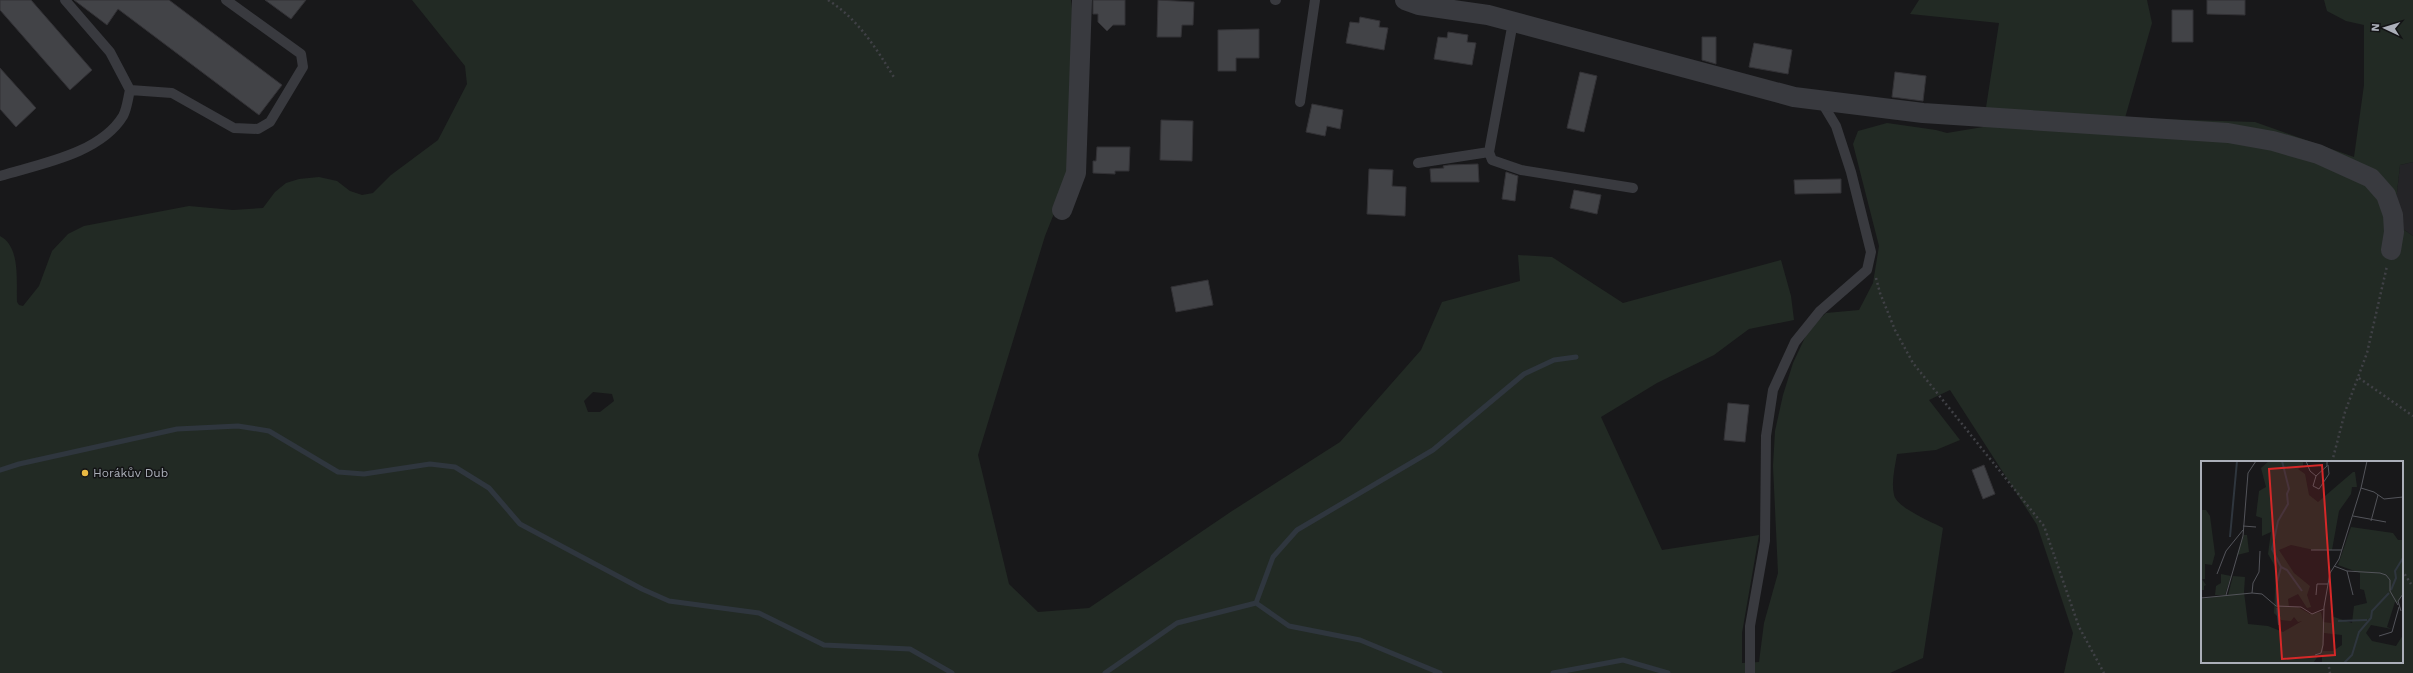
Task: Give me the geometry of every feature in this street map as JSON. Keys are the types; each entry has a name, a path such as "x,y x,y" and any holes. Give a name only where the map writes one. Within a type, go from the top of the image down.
{"street":[{"path":"1062,210 1076,173 1082,0"},
{"path":"1405,0 1419,4 1488,15 1794,97 1922,114 2228,133 2273,141 2318,154 2371,178 2386,195 2392,214 2394,232 2391,250"}],"lane":[{"path":"0,176 71,155 105,136 123,116 130,90 110,52 65,0"},
{"path":"130,90 172,94 234,128 258,129 270,122 303,67 303,60 300,54 226,0"},
{"path":"1300,102 1315,0"},
{"path":"1513,22 1489,152 1492,160 1521,170 1633,188"},
{"path":"1750,673 1750,626 1765,541 1766,436 1773,390 1795,342 1820,311 1867,270 1871,252 1851,172 1836,126 1821,101"},
{"path":"1418,163 1489,152"}],"path":[{"path":"828,0 852,19 870,38 895,79"},
{"path":"2332,461 2345,412 2359,378 2391,250"},
{"path":"1871,252 1880,293 1895,330 1913,363 2044,526 2079,627 2104,673"},
{"path":"2359,378 2413,416"},
{"path":"2403,572 2411,584"},
{"path":"2328,663 2330,673"}],"shaded area":[{"path":"412,0 1071,0 1073,17 1071,171 1045,236 978,455 1009,584 1038,612 1089,608 1232,511 1340,442 1421,350 1442,302 1520,281 1518,255 1552,257 1623,303 1781,260 1791,296 1794,320 1749,329 1714,355 1657,383 1601,417 1662,550 1759,535 1742,633 1742,663 1759,662 1764,623 1778,573 1773,466 1775,431 1783,395 1793,363 1809,329 1826,313 1859,310 1873,283 1879,246 1853,144 1858,131 1887,123 1947,133 1983,127 1999,23 1910,14 1919,0 2147,0 2152,23 2125,118 2255,122 2354,157 2364,85 2364,25 2346,21 2327,11 2324,0 2413,0 2413,162 2400,165 2396,201 2403,229 2413,236 2413,673 2064,673 2073,633 2037,525 1950,390 1929,400 1960,440 1936,450 1897,454 1893,485 1894,495 1897,500 1908,510 1943,528 1923,658 1890,673 0,673 0,236 7,241 14,256 17,275 17,302 19,305 23,306 39,286 52,251 68,234 84,226 189,206 233,210 263,208 275,192 286,183 299,179 319,177 337,181 350,191 362,195 373,193 391,175 438,140 467,84 465,66","holes":["593,392 612,394 614,401 600,412 588,412 584,401"]},
{"path":"2413,162 2413,236 2403,229 2396,201 2400,165"}],"building":[{"path":"0,0 31,0 92,70 70,90 0,10"},
{"path":"74,0 169,0 282,85 259,115 118,9 107,25"},
{"path":"265,0 306,0 291,19"},
{"path":"1093,0 1125,0 1125,25 1113,25 1107,31 1098,22 1098,14 1093,14"},
{"path":"1158,0 1194,2 1193,25 1182,25 1181,37 1157,37"},
{"path":"2207,0 2245,0 2245,15 2207,14"},
{"path":"2172,10 2193,10 2193,42 2172,42"},
{"path":"1360,17 1380,21 1379,27 1388,28 1384,50 1346,43 1350,22 1359,23"},
{"path":"1259,29 1259,58 1236,58 1236,71 1218,71 1218,30"},
{"path":"1448,32 1468,35 1467,42 1476,43 1472,65 1434,59 1438,37 1447,38"},
{"path":"1702,37 1716,37 1716,64 1702,60"},
{"path":"1754,43 1792,50 1788,74 1749,67"},
{"path":"0,68 36,108 16,127 0,109"},
{"path":"1580,72 1597,76 1584,132 1567,128"},
{"path":"1895,72 1926,76 1923,101 1892,97"},
{"path":"1312,104 1343,110 1340,129 1327,126 1325,136 1306,132"},
{"path":"1161,120 1193,121 1192,161 1160,160"},
{"path":"1097,147 1130,147 1129,171 1115,171 1115,174 1093,173 1093,161 1096,161"},
{"path":"1478,164 1479,182 1431,182 1430,169 1444,168 1443,166 1449,165"},
{"path":"1369,169 1393,170 1392,186 1406,187 1405,216 1367,214"},
{"path":"1506,172 1518,176 1515,201 1502,199"},
{"path":"1841,179 1841,193 1795,194 1794,180"},
{"path":"1574,190 1601,195 1597,214 1570,208"},
{"path":"1208,280 1213,305 1176,312 1171,287"},
{"path":"1728,403 1749,405 1745,442 1724,440"},
{"path":"1984,465 1995,494 1983,499 1972,470"}],"waterway":[{"path":"1105,673 1177,623 1256,603 1273,557 1297,530 1433,450 1524,374 1554,360 1576,357"},
{"path":"0,470 19,464 177,429 238,426 269,431 338,472 364,474 430,464 455,467 489,488 520,524 642,589 669,601 759,613 824,645 910,649 952,673"},
{"path":"1256,603 1289,626 1360,640 1440,673"},
{"path":"1553,673 1623,660 1668,673"}],"place":[{"name":"Horákův Dub","path":"85,473"}]}
